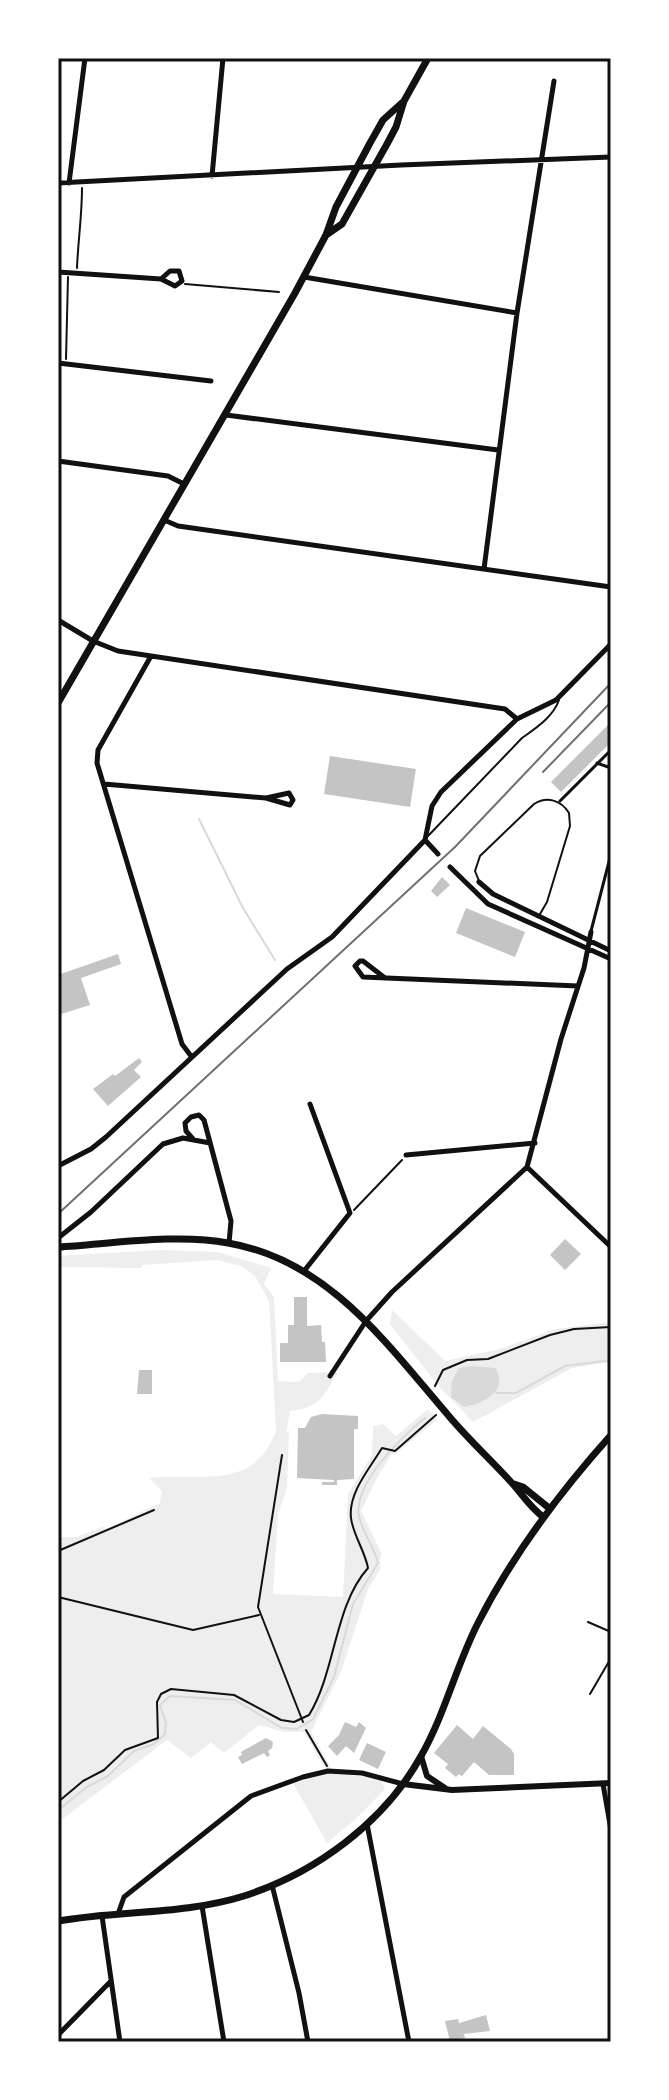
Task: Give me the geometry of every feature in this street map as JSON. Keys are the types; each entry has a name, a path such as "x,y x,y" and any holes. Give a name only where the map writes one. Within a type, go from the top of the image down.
{"main road":[{"path":"326,235 342,224 396,127 404,101 428,58"},
{"path":"58,703 304,277 326,235 330,218 383,120 404,101"},
{"path":"58,1247 198,1240 229,1243 259,1250 304,1271 331,1289 394,1349 470,1441 543,1517"},
{"path":"58,1921 202,1906 246,1895 272,1885 325,1856 367,1824 403,1784 421,1756 479,1621 543,1517 611,1435"},
{"path":"514,1484 523,1487 549,1508"}],"street":[{"path":"69,183 85,58"},
{"path":"212,176 223,58"},
{"path":"484,569 517,313 554,81"},
{"path":"58,183 611,157"},
{"path":"58,272 161,279 175,286 180,283 182,275 179,271 170,271 161,279"},
{"path":"304,277 517,313"},
{"path":"58,363 211,381"},
{"path":"226,415 498,450"},
{"path":"58,461 168,476 184,484"},
{"path":"164,520 178,526 611,587"},
{"path":"58,620 93,641 118,651 505,709 517,719"},
{"path":"58,1166 91,1149 106,1137 287,969 332,937 425,840 427,822 436,798 517,719 543,709 561,695 611,644"},
{"path":"151,656 98,750 97,763 182,1044 191,1056"},
{"path":"560,801 611,750"},
{"path":"597,763 611,768"},
{"path":"103,784 266,798 285,806 293,800 289,793 266,798"},
{"path":"425,840 438,854"},
{"path":"330,1376 366,1321 409,1274 527,1167 588,950 611,854"},
{"path":"450,867 482,901 517,917 540,922 549,919 611,951"},
{"path":"479,882 540,922 588,950 611,959"},
{"path":"385,978 363,961 355,966 363,977 385,978 578,986"},
{"path":"304,1271 350,1213 310,1104"},
{"path":"193,1139 186,1131 185,1123 199,1115 204,1120 231,1221 229,1243"},
{"path":"58,1238 91,1212 163,1144 193,1139 210,1143"},
{"path":"406,1155 535,1143"},
{"path":"527,1167 611,1247"},
{"path":"421,1756 427,1776 438,1785 452,1790"},
{"path":"118,1915 124,1897 251,1796 328,1771 362,1773 403,1784 452,1790 607,1784 611,1830"},
{"path":"367,1824 409,2042"},
{"path":"272,1885 308,2042"},
{"path":"202,1906 224,2042"},
{"path":"102,1916 120,2042"},
{"path":"58,2035 111,1980"}],"lane":[{"path":"425,840 522,738 556,709 561,695"},
{"path":"479,882 475,871 480,856 528,809 546,800 562,805 569,813 570,826 540,922"}],"path":[{"path":"77,274 78,235 82,228 81,182"},
{"path":"66,364 68,273"},
{"path":"180,283 279,292"},
{"path":"350,1213 406,1155"},
{"path":"435,1386 443,1370 467,1360 488,1359 574,1329 611,1327"},
{"path":"58,1802 83,1781 104,1770 125,1750 158,1738 157,1702 161,1694 171,1689 234,1695 281,1720 294,1722 309,1715 348,1601 357,1581 368,1568 366,1553 351,1519 355,1493 382,1448 395,1451 436,1415"},
{"path":"282,1455 258,1607 302,1720"},
{"path":"58,1551 154,1510"},
{"path":"58,1597 193,1630 261,1614"},
{"path":"588,1622 611,1632"},
{"path":"590,1694 611,1658"},
{"path":"306,1730 328,1771"}],"shaded area":[{"path":"161,1250 218,1252 271,1268 264,1284 274,1297 278,1381 299,1382 308,1373 338,1372 320,1399 309,1407 290,1411 286,1434 289,1430 287,1488 278,1514 273,1594 343,1597 348,1494 372,1455 373,1426 383,1424 396,1436 428,1409 437,1420 392,1454 361,1511 381,1552 380,1570 368,1589 341,1672 311,1732 331,1768 325,1769 304,1732 284,1732 259,1725 224,1753 211,1742 191,1758 167,1740 64,1818 58,1819 58,1537 77,1537 104,1526 106,1529 160,1503 162,1491 149,1478 223,1476 239,1472 266,1451 276,1431 269,1301 255,1276 241,1266 217,1260 142,1265 142,1268 58,1267 58,1256"},
{"path":"392,1310 445,1361 500,1349 555,1329 611,1322 611,1362 572,1368 473,1422 436,1383 390,1324"},
{"path":"459,1368 495,1368 499,1383 492,1395 464,1407 451,1397 452,1381"},
{"path":"327,1773 369,1777 381,1781 385,1789 327,1843 293,1783"}],"building":[{"path":"611,722 611,742 561,792 551,782"},
{"path":"330,756 416,769 410,807 324,794"},
{"path":"442,877 450,885 437,897 431,891"},
{"path":"466,908 525,932 515,957 456,933"},
{"path":"118,954 121,964 81,978 90,1005 58,1015 58,975"},
{"path":"139,1058 142,1062 134,1070 141,1077 108,1106 93,1089"},
{"path":"565,1239 581,1254 565,1270 550,1255"},
{"path":"294,1297 307,1297 307,1326 321,1325 326,1362 280,1362 280,1343 288,1343 288,1325 294,1325"},
{"path":"139,1370 152,1370 152,1394 137,1394"},
{"path":"322,1414 358,1416 358,1429 354,1429 354,1479 337,1480 337,1485 322,1485 322,1482 334,1480 297,1478 298,1428 305,1428 311,1417"},
{"path":"345,1722 356,1727 359,1722 366,1728 354,1753 346,1746 337,1756 328,1746 339,1735"},
{"path":"457,1725 473,1739 483,1726 511,1749 514,1754 514,1775 489,1775 474,1762 462,1776 459,1774 456,1777 445,1768 448,1764 434,1753"},
{"path":"266,1738 273,1742 268,1751 270,1755 267,1757 264,1753 242,1764 238,1757 242,1755 241,1752"},
{"path":"367,1743 386,1752 378,1769 359,1760"},
{"path":"486,2015 490,2031 464,2034 465,2038 450,2041 445,2021 458,2019 459,2023"}],"waterway":[{"path":"199,819 243,908 275,960"},
{"path":"496,1393 516,1393 565,1366 611,1360"},
{"path":"58,1810 87,1787 108,1776 134,1751 154,1744 165,1734 166,1723 160,1705 170,1696 235,1700 282,1728 297,1729 313,1719 334,1677 353,1604 378,1563 359,1516 364,1489 381,1462 425,1418"}],"railway":[{"path":"58,1214 455,847 611,683"},
{"path":"543,772 611,702"}]}
